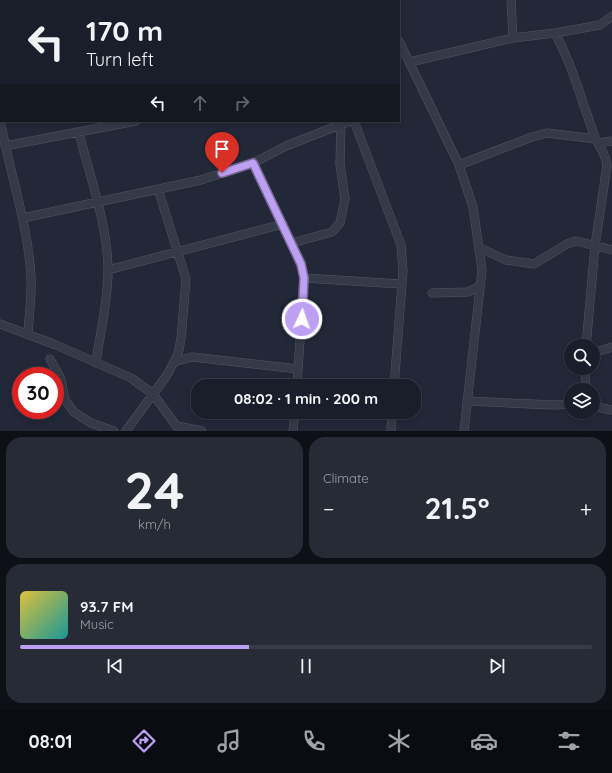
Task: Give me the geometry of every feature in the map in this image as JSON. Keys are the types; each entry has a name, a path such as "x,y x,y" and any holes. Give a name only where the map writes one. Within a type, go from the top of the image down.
{"street":[{"path":"512,0 513,38"},
{"path":"410,62 513,38 555,33 600,25 612,16"},
{"path":"555,33 564,50 597,141 606,155 607,165 595,246 587,339"},
{"path":"400,43 459,165 472,207 480,248 482,270 464,431"},
{"path":"1,122 22,218 31,276 28,334"},
{"path":"5,146 131,122"},
{"path":"22,218 201,180 253,163 286,146 348,122"},
{"path":"354,122 401,245 403,271 394,379"},
{"path":"292,243 332,232 340,223 345,199 340,164 341,125"},
{"path":"78,133 97,201 108,270 107,295 96,363"},
{"path":"459,165 532,137 547,133 597,141 612,141"},
{"path":"253,163 292,243 301,264 304,278 297,379"},
{"path":"126,431 154,394 174,362 180,346 186,280 158,189"},
{"path":"108,270 283,224"},
{"path":"480,248 506,260 534,264 568,244 576,241 612,250"},
{"path":"304,278 401,284"},
{"path":"432,293 468,292 480,286"},
{"path":"0,324 28,334 120,373 154,394 178,428 202,431"},
{"path":"180,346 182,351 188,357"},
{"path":"600,351 612,347"},
{"path":"174,362 188,357 298,370"},
{"path":"50,359 61,379 65,400 74,412 91,423 114,431"},
{"path":"467,401 554,406 564,405"},
{"path":"600,407 612,410"},
{"path":"293,431 294,419"},
{"path":"391,431 392,419"}],"route":[{"path":"222,173 253,163 301,264 304,278 302,319"}]}
